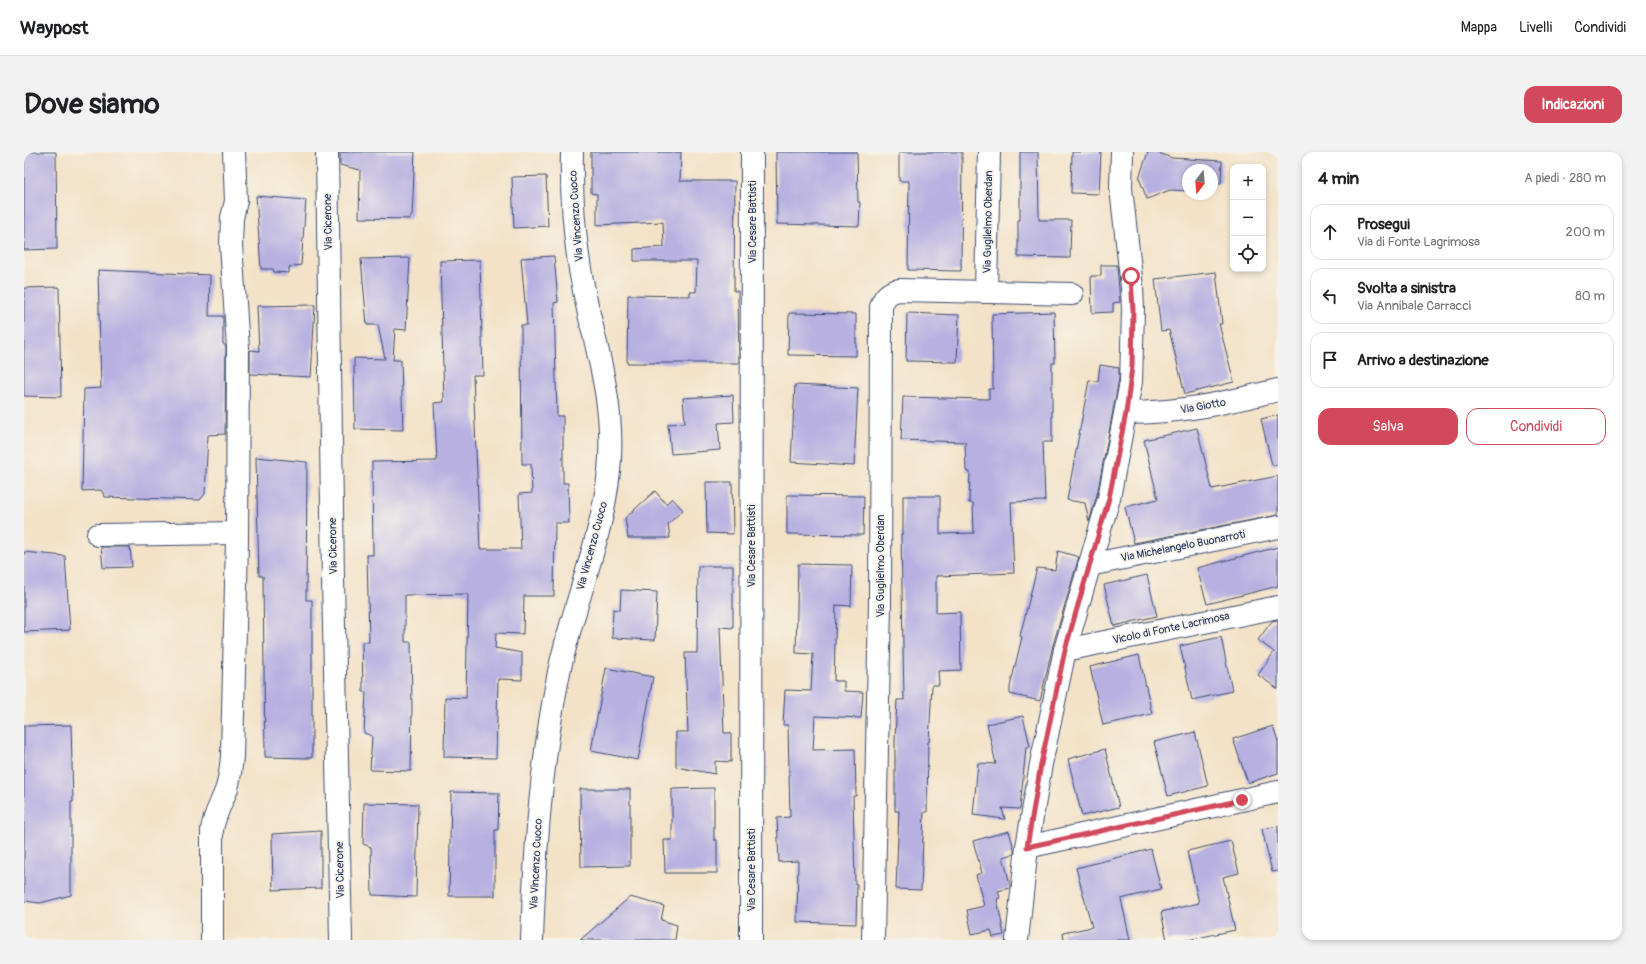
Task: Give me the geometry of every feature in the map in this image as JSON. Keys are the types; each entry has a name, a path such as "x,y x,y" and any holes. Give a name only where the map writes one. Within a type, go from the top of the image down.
{"street":[{"path":"212,940 212,830 215,815 227,786 232,756 237,533 238,348 232,245 232,218 236,201 234,152"},
{"name":"Via Cicerone","path":"327,152 333,572 342,940"},
{"name":"Via Vincenzo Cuoco","path":"532,940 537,834 552,707 571,620 601,518 606,493 610,457 608,395 585,295 578,256 573,199 572,152"},
{"name":"Via Cesare Battisti","path":"751,940 752,152"},
{"name":"Via Guglielmo Oberdan","path":"986,292 989,152"},
{"path":"1017,940 1027,847 1041,764 1065,650 1109,498 1126,413 1132,367 1133,310 1132,287 1121,188 1122,152"},
{"name":"Via Guglielmo Oberdan","path":"873,940 880,604 881,307 885,297 888,294 899,290 1072,294"},
{"name":"Via Giotto","path":"1126,413 1164,412 1194,409 1278,390"},
{"name":"Via Michelangelo Buonarroti","path":"1089,565 1278,527"},
{"path":"98,535 237,533"},
{"name":"Vicolo di Fonte Lacrimosa","path":"1065,650 1278,607"},
{"path":"1027,847 1278,792"}],"building":[{"path":"24,152 56,152 57,249 24,250"},
{"path":"340,152 415,152 412,216 410,216 410,219 359,218 360,170 340,165"},
{"path":"591,152 681,152 680,181 735,181 734,291 738,291 739,363 627,363 628,295 690,296 690,292 696,292 697,261 634,261 634,249 664,247 663,222 597,225 597,194 591,193"},
{"path":"776,152 857,152 858,202 860,202 859,226 777,224"},
{"path":"899,152 962,152 961,271 908,270 909,181 899,181"},
{"path":"1020,152 1038,152 1039,220 1071,220 1070,258 1018,257 1018,220 1020,220"},
{"path":"1072,152 1101,152 1099,194 1071,193"},
{"path":"1148,152 1156,152 1172,158 1222,161 1221,184 1218,184 1218,164 1182,164 1182,191 1170,190 1147,199 1139,178"},
{"path":"546,176 548,226 514,228 512,177"},
{"path":"256,196 306,200 301,265 289,267 289,273 274,272 273,269 261,269"},
{"path":"554,256 558,302 554,303 557,416 563,416 563,483 568,483 569,523 555,523 554,596 524,596 523,634 496,633 495,648 522,653 522,680 498,679 496,758 444,757 445,697 466,698 468,594 405,595 405,642 411,642 411,771 370,770 372,736 364,733 366,692 363,692 362,642 369,642 367,555 373,555 372,462 437,461 434,403 444,402 440,261 480,260 483,375 473,375 480,549 521,549 519,494 532,493 531,464 522,464 521,325 527,325 521,258"},
{"path":"410,258 406,330 395,329 393,360 401,360 403,430 355,429 354,358 385,359 378,325 367,325 361,259"},
{"path":"1101,265 1117,265 1120,302 1113,303 1113,312 1092,313 1091,276 1101,276"},
{"path":"98,270 210,275 209,316 223,316 223,344 226,348 225,434 208,435 205,494 200,500 105,497 101,490 82,491 84,389 101,388"},
{"path":"1216,272 1222,324 1219,324 1234,382 1185,394 1169,330 1161,331 1155,279"},
{"path":"59,287 61,397 24,396 24,288"},
{"path":"315,305 311,377 250,374 250,350 259,351 257,306"},
{"path":"1054,312 1055,363 1052,363 1052,442 1043,442 1045,501 1011,502 1014,573 936,576 936,613 960,612 961,670 938,671 939,685 932,685 928,742 927,812 924,812 921,890 896,889 899,811 895,811 895,740 897,700 904,700 901,534 903,534 903,496 940,496 940,534 974,533 973,503 969,503 970,472 966,471 965,442 901,440 903,397 989,399 989,389 993,389 992,314"},
{"path":"789,313 856,314 856,356 788,355"},
{"path":"907,313 959,315 957,362 906,361"},
{"path":"1100,365 1119,368 1119,379 1097,495 1089,522 1085,503 1067,500 1089,380 1098,381"},
{"path":"795,385 858,388 854,466 791,462"},
{"path":"733,395 734,422 718,423 720,450 671,454 668,424 685,423 683,398"},
{"path":"1278,415 1278,465 1272,465 1261,419"},
{"path":"1197,428 1212,489 1278,476 1278,515 1134,543 1125,507 1158,499 1144,440"},
{"path":"256,457 307,462 306,600 312,600 312,758 265,757 263,576 259,576"},
{"path":"706,482 732,482 733,534 707,533"},
{"path":"655,491 666,504 672,498 683,510 668,524 670,538 628,538 625,518"},
{"path":"787,495 864,496 863,535 787,534"},
{"path":"101,547 130,547 132,567 103,568"},
{"path":"1278,547 1278,586 1207,604 1197,568"},
{"path":"1058,551 1079,557 1053,645 1040,701 1010,694 1010,687 1022,637 1020,636 1037,568 1055,570"},
{"path":"24,552 65,556 70,630 24,632"},
{"path":"798,564 852,565 851,606 836,605 834,681 844,681 844,691 863,692 861,718 815,716 813,750 855,749 856,796 853,796 855,884 857,884 856,924 797,922 798,861 779,862 777,818 790,817 788,725 783,725 785,690 811,691 813,654 796,653"},
{"path":"698,566 733,566 733,628 720,627 724,733 731,733 731,762 715,761 715,774 676,767 676,732 688,732 685,653 697,653"},
{"path":"1147,575 1157,616 1114,626 1104,585"},
{"path":"621,590 657,592 655,640 612,638 613,609 620,610"},
{"path":"1278,620 1278,689 1258,675 1274,652 1258,640 1272,621"},
{"path":"1221,637 1232,691 1192,700 1180,646"},
{"path":"1139,655 1152,714 1103,725 1090,667"},
{"path":"606,668 653,677 638,760 591,751"},
{"path":"1023,716 1030,746 1026,747 1020,809 1002,808 1005,819 973,815 978,763 996,764 987,724"},
{"path":"71,725 73,802 71,802 71,895 40,903 24,901 24,726"},
{"path":"1273,726 1278,741 1278,773 1248,783 1233,739"},
{"path":"1195,732 1208,786 1168,796 1154,742"},
{"path":"1105,749 1119,807 1082,816 1068,759"},
{"path":"714,788 714,840 717,840 717,873 665,873 664,840 672,840 672,789"},
{"path":"580,789 630,789 630,866 581,867"},
{"path":"451,792 499,793 498,830 495,830 495,896 449,896"},
{"path":"364,803 418,804 416,897 372,895 371,847 363,844"},
{"path":"1278,826 1278,871 1272,872 1262,829"},
{"path":"321,831 321,888 273,890 272,834"},
{"path":"1009,831 1014,854 1003,857 1010,888 998,891 1000,898 997,899 1004,935 993,937 991,930 972,934 967,910 984,906 976,875 982,873 973,841"},
{"path":"1231,841 1239,873 1223,877 1235,930 1188,940 1167,940 1161,912 1199,903 1187,851"},
{"path":"1151,849 1161,889 1121,899 1130,940 1064,940 1063,933 1092,927 1076,868"},
{"path":"630,897 664,906 661,920 677,925 675,940 580,940"}],"route":[{"path":"1131,276 1133,310 1132,367 1121,442 1109,498 1084,580 1065,650 1041,764 1027,847 1242,800"}]}
